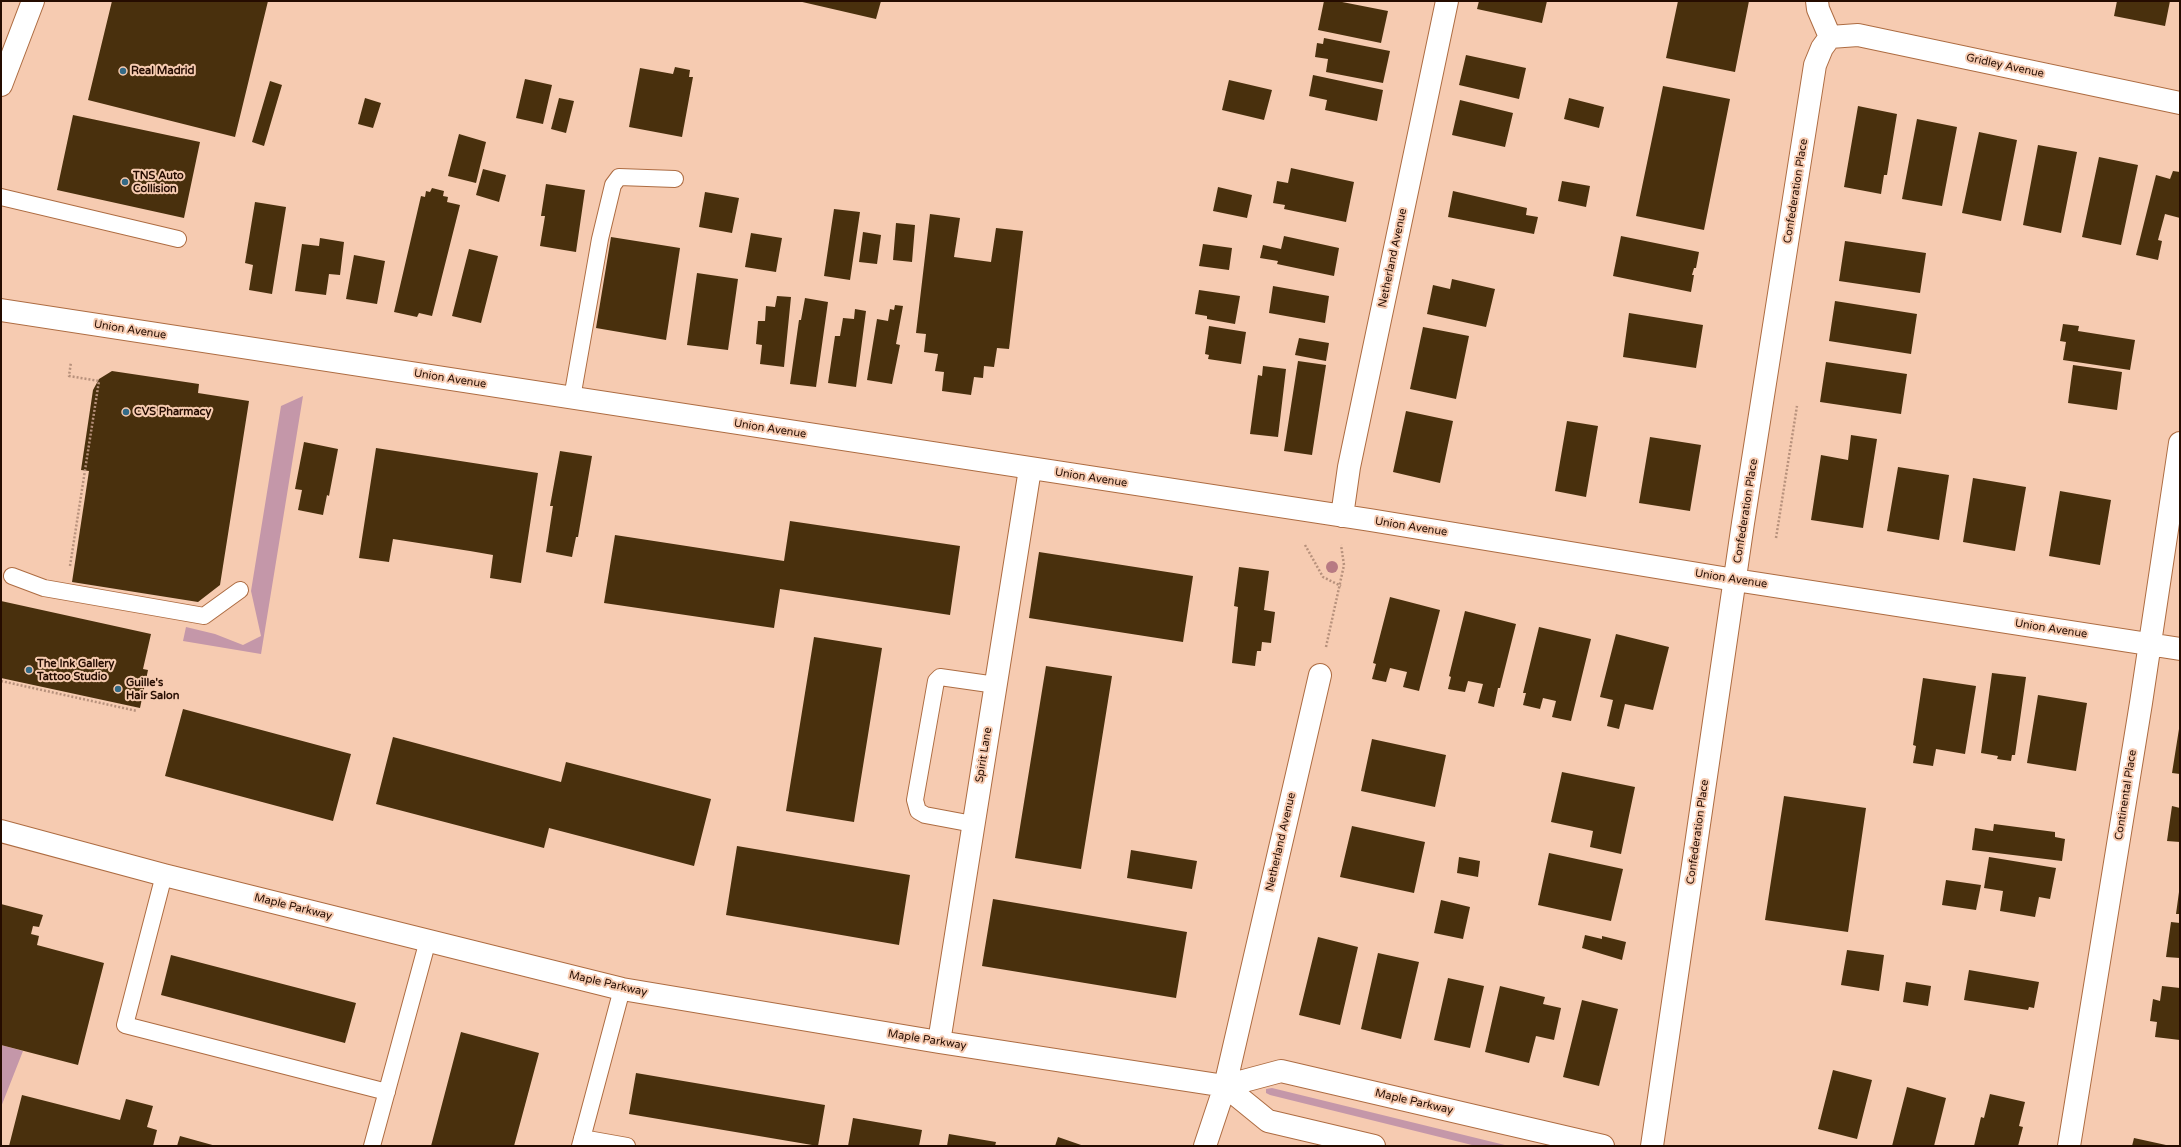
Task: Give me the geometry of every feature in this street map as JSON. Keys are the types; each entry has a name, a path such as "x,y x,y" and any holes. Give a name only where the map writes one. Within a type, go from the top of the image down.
{"street":[{"path":"1,85 33,1"},
{"name":"Netherland Avenue","path":"1342,516 1349,468 1447,1"},
{"path":"1817,1 1818,8 1830,37"},
{"name":"Gridley Avenue","path":"1830,37 1858,35 2180,103"},
{"name":"Confederation Place","path":"1652,1146 1735,580 1815,65 1822,48 1830,37"},
{"name":"Union Avenue","path":"1,310 1342,516 1735,580 2180,649"},
{"name":"Continental Place","path":"2069,1146 2150,644 2180,443"},
{"name":"Spirit Lane","path":"939,1042 1030,469"},
{"name":"Netherland Avenue","path":"1205,1146 1225,1086 1320,675"},
{"name":"Maple Parkway","path":"1,831 164,875 622,989 939,1042 1225,1086 1281,1071 1603,1146"},
{"path":"1225,1086 1268,1121 1374,1146"}],"lane":[{"path":"572,398 600,239 613,185 619,177 675,180"},
{"path":"1,197 178,239"},
{"path":"12,576 44,588 204,616 240,590"},
{"path":"973,824 925,815 918,811 915,805 916,792 936,681 940,677 948,677 996,685"},
{"path":"164,875 125,1024 387,1092"},
{"path":"372,1146 428,940"},
{"path":"622,989 581,1142 627,1146"}],"path":[{"path":"69,572 99,381 69,376 71,362"},
{"path":"1776,538 1797,406"},
{"path":"1320,675 1341,586 1344,565 1342,543"},
{"path":"1305,545 1323,577 1341,586"},
{"path":"1,681 137,711"}],"shaded area":[{"path":"303,396 261,654 183,641 186,627 215,634 243,645 261,636 251,591 281,406"},
{"path":"1,1045 23,1051 1,1107"},
{"path":"1272,1088 1509,1146 1476,1146 1266,1093 1266,1089"}],"building":[{"path":"112,1 268,1 235,137 88,100"},
{"path":"798,1 881,1 876,19"},
{"path":"1324,1 1337,1 1388,11 1381,43 1318,30"},
{"path":"1479,1 1547,1 1542,23 1477,9"},
{"path":"1678,1 1749,1 1735,72 1666,58"},
{"path":"2117,1 2170,1 2165,26 2114,16"},
{"path":"1324,38 1390,51 1383,83 1326,72 1328,59 1315,57 1317,43 1323,44"},
{"path":"1466,55 1526,68 1519,99 1459,85"},
{"path":"675,67 690,70 689,77 693,77 682,137 629,127 640,68 673,74"},
{"path":"1313,75 1383,90 1377,121 1325,110 1327,100 1309,96"},
{"path":"525,79 552,85 543,124 516,118"},
{"path":"1229,80 1272,90 1264,120 1222,110"},
{"path":"270,81 282,85 264,146 252,142"},
{"path":"1663,86 1730,99 1704,230 1636,216"},
{"path":"365,98 381,103 373,128 358,124"},
{"path":"559,98 574,101 566,133 551,129"},
{"path":"1569,98 1604,107 1599,128 1564,119"},
{"path":"1460,100 1513,113 1505,147 1452,135"},
{"path":"1858,106 1897,114 1887,175 1884,175 1881,194 1844,187"},
{"path":"73,115 200,142 184,218 57,190"},
{"path":"1917,119 1957,127 1942,206 1902,199"},
{"path":"1979,132 2017,140 2001,221 1962,213"},
{"path":"459,134 486,142 476,183 448,176"},
{"path":"2038,145 2077,152 2061,233 2023,225"},
{"path":"2099,157 2138,165 2121,245 2082,237"},
{"path":"1291,168 1354,182 1346,222 1284,209 1285,205 1273,203 1277,181 1288,183"},
{"path":"483,169 506,175 499,202 476,195"},
{"path":"2173,171 2180,172 2180,218 2165,214 2158,240 2162,241 2158,260 2136,255 2156,175 2170,179"},
{"path":"1562,181 1590,186 1586,207 1558,201"},
{"path":"546,184 585,190 576,252 540,246 545,216 541,216"},
{"path":"1218,187 1252,195 1247,218 1213,211"},
{"path":"432,188 444,191 443,196 448,197 447,202 460,205 432,316 419,313 417,317 394,312 421,196 425,197 426,191 430,192"},
{"path":"1453,191 1527,208 1526,215 1538,217 1534,234 1448,217"},
{"path":"705,192 739,198 732,233 699,227"},
{"path":"255,202 286,207 272,294 249,290 253,265 245,263"},
{"path":"834,209 860,212 850,280 824,276"},
{"path":"930,214 960,218 954,257 991,262 996,228 1023,231 1009,349 997,348 994,367 984,366 983,378 974,377 971,395 942,391 944,372 935,371 938,354 924,352 926,334 916,333"},
{"path":"896,223 915,225 912,262 893,260"},
{"path":"863,232 881,235 877,264 859,262"},
{"path":"751,233 782,238 776,272 745,267"},
{"path":"1284,236 1339,248 1334,276 1277,264 1278,261 1260,258 1263,245 1281,249"},
{"path":"1621,236 1699,252 1696,268 1694,268 1692,275 1694,275 1691,292 1613,276"},
{"path":"611,237 680,248 666,340 596,328"},
{"path":"320,238 344,242 340,275 329,274 326,295 295,291 302,244 319,246"},
{"path":"1845,241 1926,253 1920,293 1839,281"},
{"path":"1203,244 1232,248 1229,270 1199,266"},
{"path":"469,249 498,256 481,323 452,316"},
{"path":"354,255 385,261 377,304 346,299"},
{"path":"697,273 738,279 728,350 687,345"},
{"path":"1452,279 1495,289 1486,327 1427,314 1433,285 1450,289"},
{"path":"1273,286 1329,296 1325,323 1269,313"},
{"path":"1199,290 1240,296 1235,324 1207,319 1207,316 1195,314"},
{"path":"777,296 791,297 784,367 760,364 762,345 756,344 758,321 765,321 766,306 775,307"},
{"path":"805,298 828,302 816,387 790,384 799,320 801,320"},
{"path":"1835,301 1917,314 1911,354 1829,341"},
{"path":"895,305 903,306 896,344 900,345 892,384 867,380 877,319 888,321 890,309 894,310"},
{"path":"855,309 866,311 856,387 828,383 835,336 840,336 843,318 854,319"},
{"path":"1629,313 1703,325 1696,368 1623,357"},
{"path":"2063,324 2079,326 2078,331 2135,340 2130,370 2063,360 2066,342 2060,341"},
{"path":"1209,326 1246,332 1241,364 1208,359 1209,355 1205,354"},
{"path":"1423,327 1469,336 1456,399 1410,389"},
{"path":"1299,338 1329,343 1326,361 1295,355"},
{"path":"1298,361 1326,365 1312,455 1284,451"},
{"path":"1826,362 1907,374 1901,414 1820,402"},
{"path":"2073,365 2122,372 2117,410 2068,403"},
{"path":"1263,366 1286,369 1278,437 1250,434 1258,375 1262,376"},
{"name":"CVS Pharmacy","path":"112,371 199,384 198,393 249,401 220,585 198,602 72,582 89,471 81,470 93,390 99,379"},
{"path":"1406,411 1453,421 1440,483 1393,472"},
{"path":"1567,421 1598,426 1586,497 1555,491"},
{"path":"1851,435 1877,439 1863,528 1811,520 1821,455 1848,460"},
{"path":"1650,437 1701,445 1690,511 1639,503"},
{"path":"304,442 338,449 329,496 327,495 323,515 298,510 302,490 295,489"},
{"path":"376,448 538,473 521,583 490,578 493,555 393,539 389,562 359,558"},
{"path":"560,451 592,456 578,537 576,537 572,557 546,552 553,506 550,506"},
{"path":"1898,467 1949,475 1939,540 1887,531"},
{"path":"1973,478 2026,487 2015,551 1963,542"},
{"path":"2060,491 2111,500 2100,565 2049,556"},
{"path":"790,521 960,546 950,615 780,589 774,628 604,603 615,535 784,561"},
{"path":"1039,552 1193,576 1183,642 1029,618"},
{"path":"1239,567 1269,571 1264,610 1275,612 1271,643 1262,642 1261,651 1257,651 1255,666 1232,663 1238,607 1234,606"},
{"path":"1390,597 1440,610 1419,691 1403,687 1407,672 1390,668 1386,682 1372,679 1376,664 1373,663"},
{"path":"1,601 151,634 143,669 148,670 140,708 1,678"},
{"path":"1465,611 1516,624 1494,707 1478,703 1483,684 1468,681 1465,692 1448,689 1451,677 1449,676"},
{"path":"1539,627 1591,639 1571,721 1552,717 1556,701 1543,698 1540,709 1523,705 1526,693 1523,693"},
{"path":"1616,634 1669,647 1653,710 1625,704 1619,729 1607,726 1613,700 1600,697"},
{"path":"814,637 882,648 854,822 786,811"},
{"path":"1046,666 1112,676 1081,869 1015,858"},
{"path":"1992,673 2026,677 2015,755 2012,755 2011,761 1997,759 1998,756 1981,753"},
{"path":"1923,678 1976,686 1965,754 1936,749 1933,766 1913,763 1916,746 1913,745"},
{"path":"2038,695 2087,703 2076,771 2027,763"},
{"path":"183,709 351,754 333,821 165,776"},
{"path":"2180,729 2180,774 2172,773"},
{"path":"393,737 561,782 566,762 711,799 694,866 549,828 544,848 376,804"},
{"path":"1372,739 1446,755 1435,807 1361,791"},
{"path":"1562,772 1635,787 1621,854 1590,847 1593,831 1551,822"},
{"path":"1784,796 1866,808 1848,932 1765,920"},
{"path":"2172,806 2180,808 2180,842 2167,841"},
{"path":"1994,824 2055,832 2055,837 2065,839 2062,861 1972,850 1975,828 1993,831"},
{"path":"1352,826 1425,842 1414,893 1340,877"},
{"path":"737,846 910,875 899,945 726,915"},
{"path":"1131,850 1197,861 1192,889 1127,878"},
{"path":"1549,853 1623,869 1611,921 1538,905"},
{"path":"1459,857 1480,861 1478,877 1457,873"},
{"path":"1989,857 2056,868 2050,899 2039,897 2035,917 2000,911 2003,891 1984,888"},
{"path":"1946,880 1981,885 1976,910 1942,905"},
{"path":"2179,892 2180,914 2176,914"},
{"path":"993,899 1187,932 1176,998 982,966"},
{"path":"1441,900 1470,907 1463,939 1434,933"},
{"path":"1,904 43,915 39,927 33,926 31,934 39,936 37,945 104,963 78,1065 1,1045"},
{"path":"2171,922 2180,923 2180,958 2166,957"},
{"path":"1585,935 1602,939 1602,936 1626,942 1622,960 1582,948"},
{"path":"1318,937 1358,947 1340,1025 1299,1015"},
{"path":"1847,950 1884,955 1879,991 1841,985"},
{"path":"1378,953 1419,962 1401,1039 1361,1029"},
{"path":"171,955 356,1003 345,1043 161,995"},
{"path":"1969,970 2039,982 2034,1008 2029,1007 2028,1010 1964,1000"},
{"path":"1448,978 1484,986 1470,1048 1434,1040"},
{"path":"1906,982 1931,986 1928,1006 1903,1002"},
{"path":"1500,986 1545,997 1543,1004 1561,1008 1554,1040 1536,1036 1529,1063 1485,1052"},
{"path":"2162,986 2180,988 2180,1040 2155,1037 2157,1022 2150,1021 2153,999 2160,1001"},
{"path":"1582,1000 1618,1009 1599,1086 1563,1077"},
{"path":"461,1032 539,1053 514,1146 431,1146"},
{"path":"1833,1070 1872,1080 1857,1139 1818,1129"},
{"path":"636,1073 825,1105 818,1146 629,1114"},
{"path":"1907,1087 1946,1098 1934,1146 1892,1146"},
{"path":"1990,1094 2025,1102 2019,1126 2023,1127 2018,1146 1974,1146 1981,1117 1984,1118"},
{"path":"22,1095 120,1120 126,1099 153,1106 147,1127 157,1130 153,1146 9,1146"},
{"path":"853,1118 922,1130 919,1146 848,1146"},
{"path":"949,1134 996,1142 995,1146 947,1146"},
{"path":"180,1136 216,1146 177,1146"},
{"path":"1058,1137 1084,1146 1055,1146"},
{"path":"2134,1138 2166,1145 2166,1146 2132,1146"}],"place":[{"name":"Real Madrid","path":"123,71"},
{"name":"TNS Auto Collision","path":"125,182"},
{"name":"CVS Pharmacy","path":"126,412"},
{"name":"The Ink Gallery Tattoo Studio","path":"29,670"},
{"name":"Guille's Hair Salon","path":"118,689"}]}
